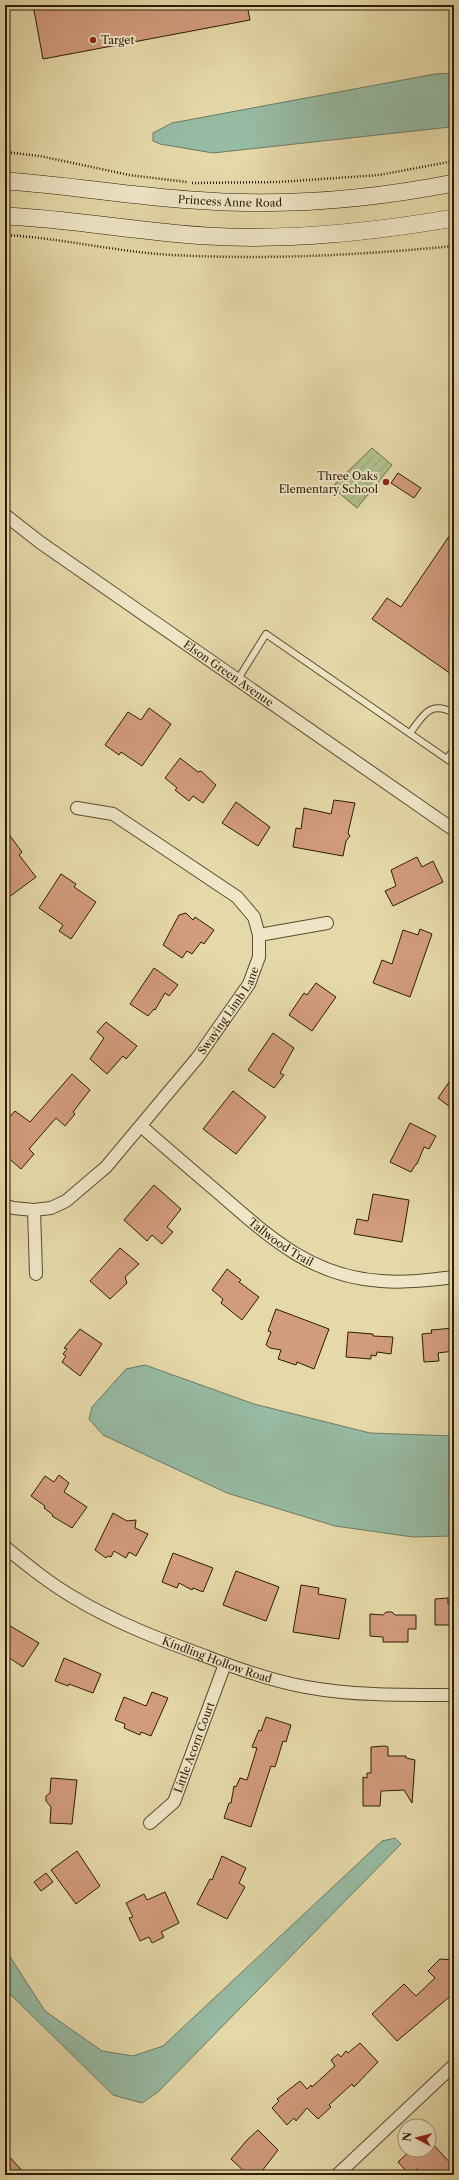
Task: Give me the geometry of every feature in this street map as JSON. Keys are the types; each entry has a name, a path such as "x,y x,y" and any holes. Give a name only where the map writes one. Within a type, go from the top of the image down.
{"main road":[{"name":"Princess Anne Road","path":"5,181 55,185 165,198 248,202 302,202 357,197 454,183"},
{"path":"5,216 166,233 256,237 347,233 454,218"}],"street":[{"name":"Elson Green Avenue","path":"5,515 41,543 454,830"},
{"name":"Swaying Limb Lane","path":"5,1205 34,1210 51,1208 66,1202 84,1188 106,1167 198,1057 249,984 259,957 259,935 254,917 237,896 113,814 77,808"},
{"path":"259,935 327,923"},
{"name":"Tallwood Trail","path":"141,1126 270,1238 307,1260 353,1277 380,1281 413,1282 454,1277"},
{"path":"34,1210 36,1274"},
{"name":"Kindling Hollow Road","path":"5,1547 38,1574 74,1597 174,1644 272,1680 307,1687 392,1695 454,1695"},
{"name":"Little Acorn Court","path":"150,1823 174,1802 225,1664"},
{"path":"339,2175 454,2065"}],"lane":[{"path":"238,679 266,634 454,764"},
{"path":"410,733 427,711 432,708 438,707 454,712"},
{"path":"447,759 454,749"}],"path":[{"path":"5,152 40,156 129,175 191,183 279,182 379,175 454,161"}],"shaded area":[{"path":"454,73 454,125 450,127 213,153 160,144 153,141 153,133 172,123 435,74"},
{"path":"372,448 392,465 357,508 332,487"},
{"path":"145,1365 254,1404 370,1433 454,1436 454,1536 413,1537 335,1526 227,1493 103,1435 89,1419 92,1407 126,1369"},
{"path":"395,1838 401,1844 158,2092 142,2103 113,2095 5,1989 5,1949 45,2011 102,2051 133,2056 163,2046 382,1841"}],"building":[{"name":"Target","path":"33,5 247,5 250,20 43,59"},
{"path":"398,473 421,488 414,498 391,483"},
{"path":"454,529 454,676 372,619 387,598 401,607"},
{"path":"149,708 171,724 142,766 121,752 119,755 105,745 128,712 141,720"},
{"path":"180,758 198,772 201,771 216,785 203,803 193,796 189,801 175,790 177,788 165,778"},
{"path":"334,800 355,803 348,833 350,836 346,841 343,856 293,847 296,828 301,829 304,808 331,814"},
{"path":"236,802 270,827 258,846 222,823"},
{"path":"5,829 22,852 19,855 36,877 5,900"},
{"path":"417,857 422,867 433,861 443,882 393,906 385,891 396,886 391,870"},
{"path":"61,874 76,884 74,887 96,902 71,939 59,931 63,925 39,908"},
{"path":"186,913 193,920 195,917 214,930 204,944 201,942 192,954 187,951 182,958 163,945 179,915"},
{"path":"420,929 432,934 410,997 373,983 382,960 392,964 403,930 418,935"},
{"path":"154,968 178,985 169,996 165,993 155,1010 154,1009 148,1016 130,1004"},
{"path":"316,983 336,997 312,1031 289,1015 304,993 307,995"},
{"path":"106,1022 137,1046 126,1059 123,1056 107,1074 90,1059 104,1038 97,1032"},
{"path":"273,1033 294,1048 280,1073 284,1075 274,1088 248,1070"},
{"path":"72,1074 90,1090 73,1112 75,1114 65,1126 56,1118 29,1149 34,1154 21,1169 5,1155 5,1122 15,1111 30,1122"},
{"path":"454,1075 454,1110 438,1098"},
{"path":"233,1091 266,1117 236,1154 203,1129"},
{"path":"410,1123 436,1136 429,1149 424,1147 417,1164 411,1172 390,1162"},
{"path":"154,1185 181,1209 167,1227 173,1232 162,1244 152,1235 147,1241 124,1220"},
{"path":"373,1194 409,1200 402,1242 354,1234 357,1219 368,1221"},
{"path":"120,1248 139,1264 125,1277 127,1283 110,1299 90,1281"},
{"path":"227,1269 241,1280 239,1282 259,1297 242,1320 221,1303 223,1299 212,1290"},
{"path":"276,1309 329,1329 314,1369 297,1362 296,1365 278,1359 281,1350 270,1348 266,1345 271,1332 268,1331"},
{"path":"454,1328 454,1351 438,1353 439,1361 424,1362 422,1334 432,1333 431,1330"},
{"path":"80,1329 102,1344 80,1376 62,1362 66,1356 63,1354 67,1349 64,1348"},
{"path":"348,1332 373,1334 373,1336 393,1337 391,1354 377,1352 376,1356 371,1355 371,1359 346,1357"},
{"path":"59,1475 69,1483 64,1492 87,1507 72,1528 52,1516 53,1515 44,1508 45,1506 31,1496 45,1476 54,1482"},
{"path":"113,1513 127,1521 136,1520 135,1528 148,1534 136,1556 129,1552 126,1558 114,1551 111,1557 108,1556 106,1558 95,1550"},
{"path":"173,1553 213,1568 203,1592 193,1588 192,1590 179,1583 177,1588 162,1582"},
{"path":"236,1571 279,1587 266,1621 223,1605"},
{"path":"301,1585 319,1588 318,1594 346,1599 339,1639 293,1632"},
{"path":"448,1598 448,1604 454,1603 454,1625 435,1625 435,1599"},
{"path":"386,1612 392,1612 395,1615 416,1615 416,1629 408,1629 408,1642 383,1642 383,1637 370,1636 370,1614 383,1615"},
{"path":"5,1623 39,1643 23,1667 5,1655"},
{"path":"64,1658 101,1674 93,1693 69,1684 68,1686 55,1681"},
{"path":"152,1692 168,1698 151,1736 141,1732 140,1735 124,1728 125,1724 115,1720 124,1697 146,1706"},
{"path":"266,1717 291,1725 286,1742 283,1741 275,1767 271,1766 251,1827 224,1818 229,1803 231,1803 234,1786 236,1787 240,1778 247,1780 257,1748 252,1747 259,1730 261,1731"},
{"path":"371,1747 388,1747 388,1756 406,1756 406,1758 415,1760 412,1803 404,1790 381,1791 380,1806 363,1806 363,1777 367,1778 367,1773 371,1773"},
{"path":"51,1778 77,1780 72,1824 50,1823 51,1807 46,1801 46,1796 50,1793"},
{"path":"77,1851 100,1886 76,1904 51,1870"},
{"path":"222,1856 246,1868 239,1883 245,1887 227,1919 197,1904 210,1879 212,1880"},
{"path":"46,1873 53,1882 41,1891 34,1882"},
{"path":"165,1892 179,1923 161,1932 164,1937 152,1943 149,1937 140,1941 129,1918 133,1917 126,1903 144,1894 147,1900"},
{"path":"440,1959 454,1960 454,1993 397,2041 372,2014 404,1984 416,1996 435,1978 428,1971"},
{"path":"360,2043 378,2062 354,2087 352,2084 329,2105 331,2107 318,2119 307,2108 296,2121 294,2118 287,2125 272,2108 279,2101 277,2099 300,2081 307,2089 311,2085 312,2087 335,2066 331,2060 338,2054 341,2057 346,2051 348,2053"},
{"path":"258,2130 278,2150 259,2175 248,2175 231,2159 247,2140"},
{"path":"437,2149 454,2167 454,2175 423,2175 417,2169 410,2175 398,2162 402,2158 437,2158"},
{"path":"5,2152 26,2175 5,2175"}],"place":[{"name":"Target","path":"93,40"},
{"name":"Three Oaks Elementary School","path":"386,482"}]}
